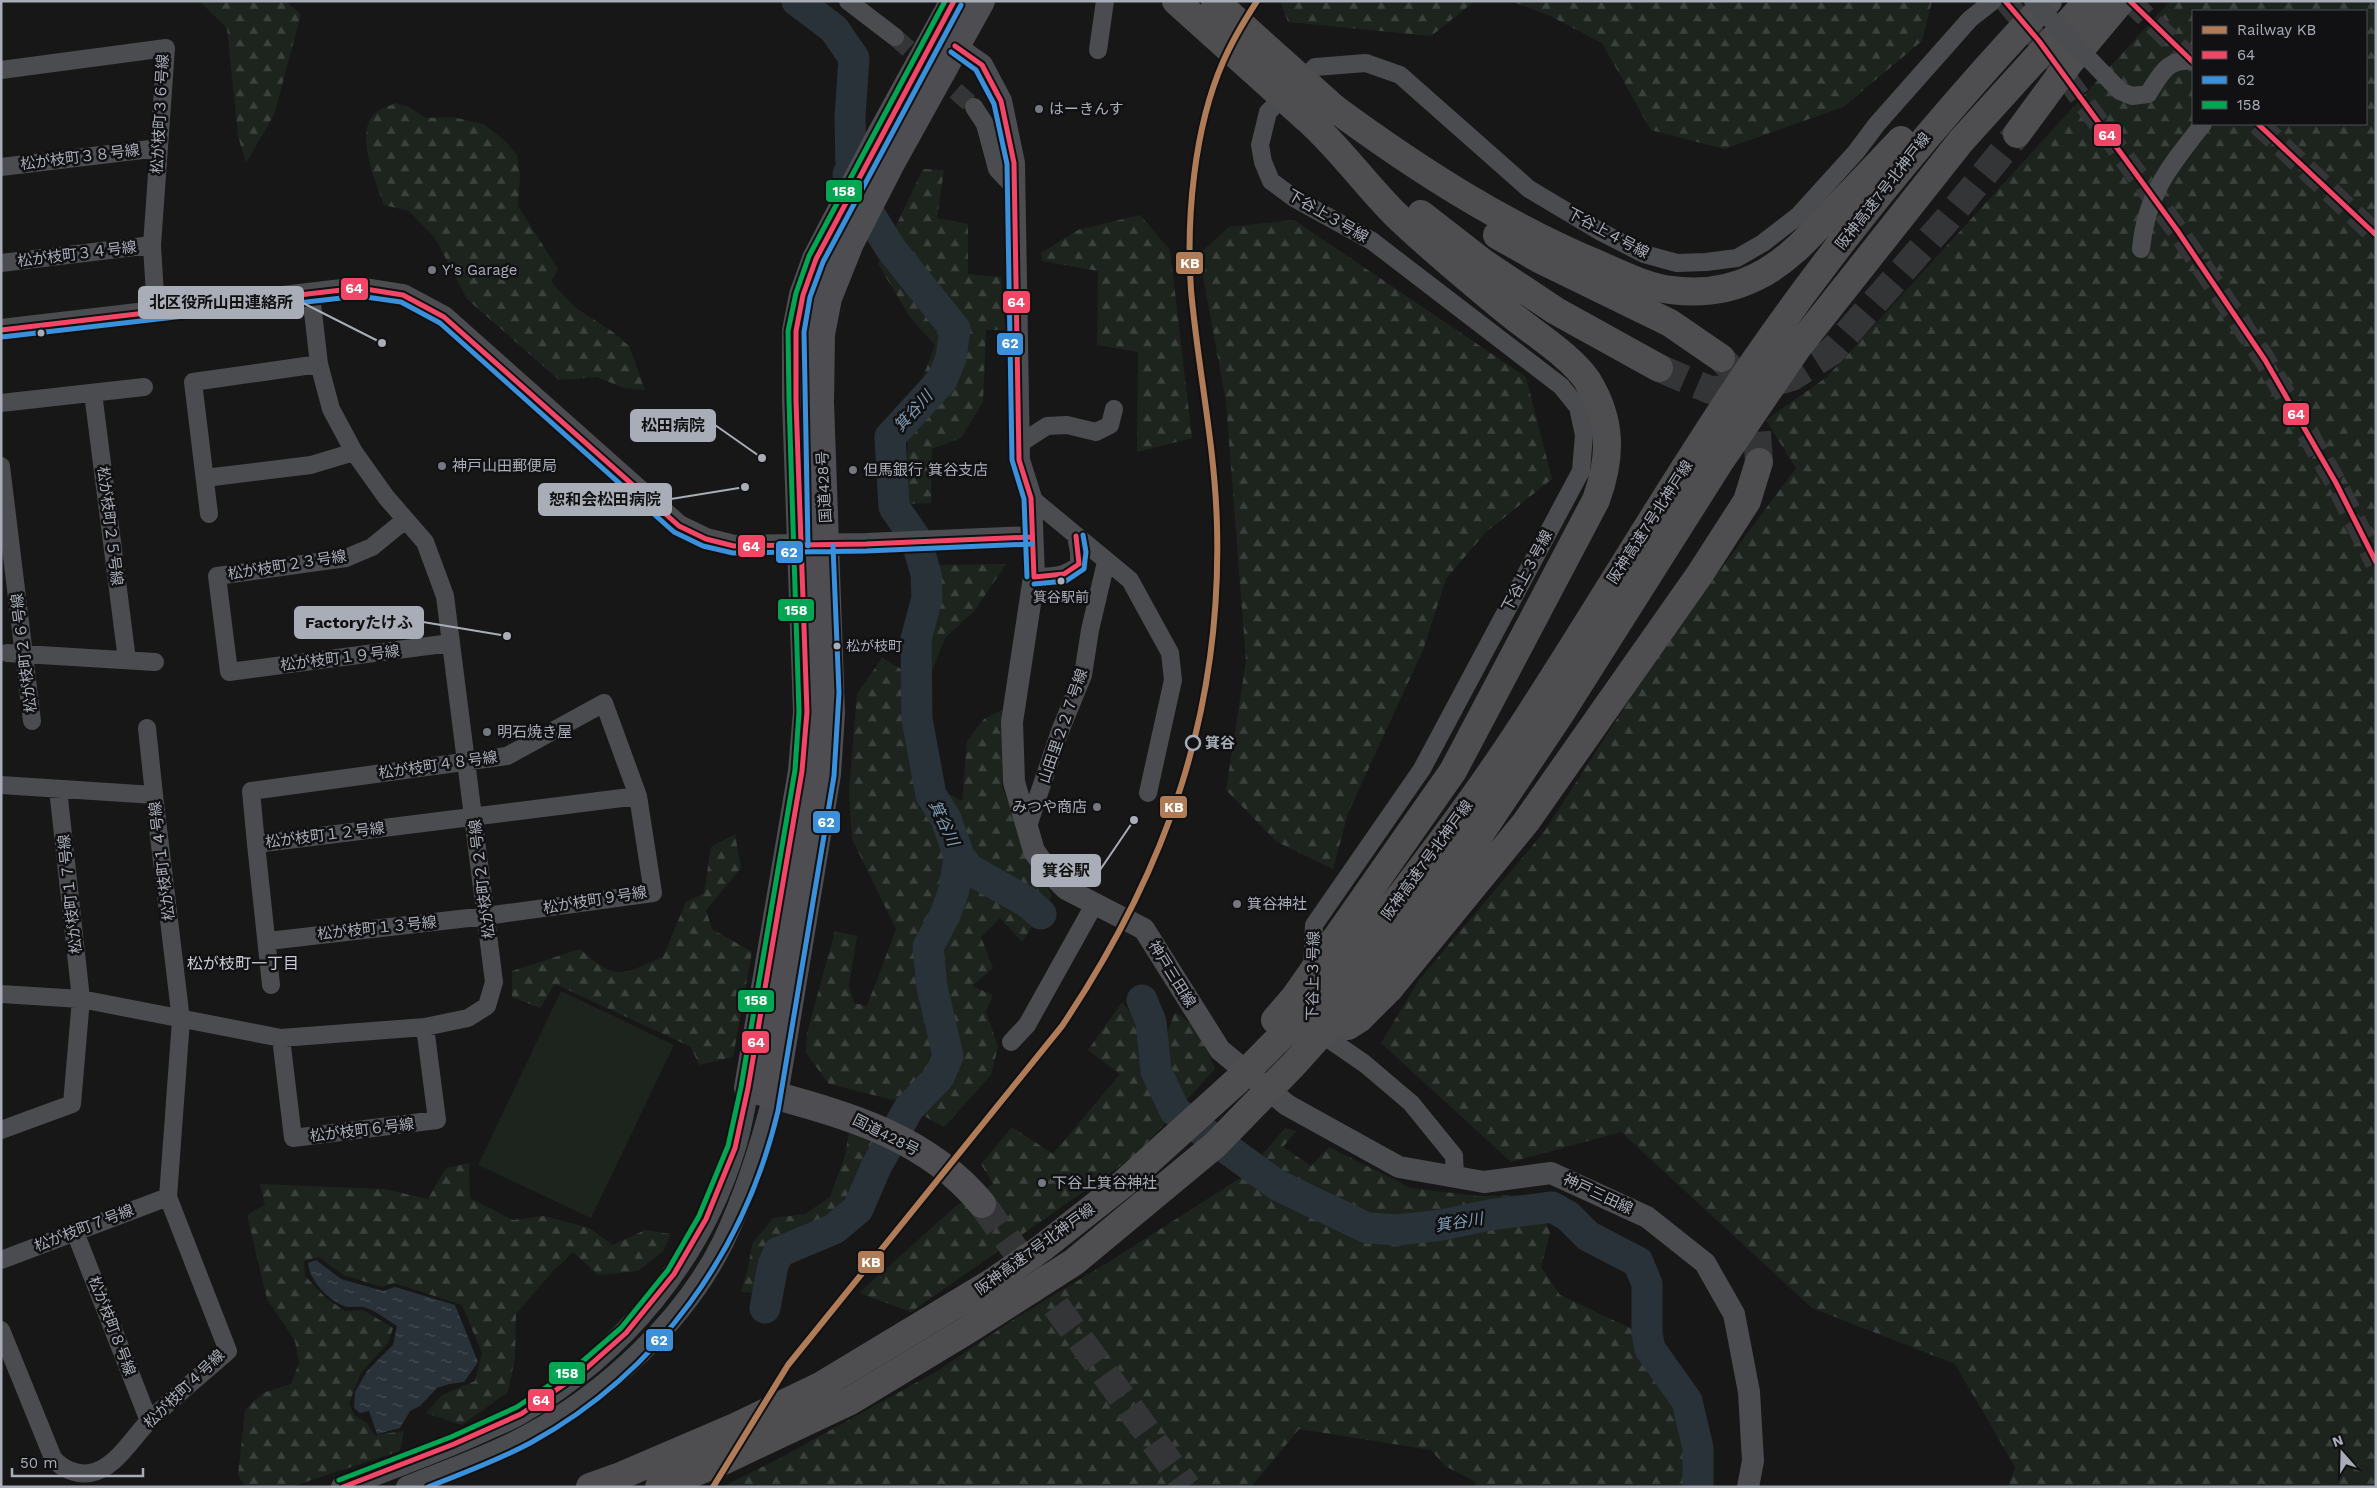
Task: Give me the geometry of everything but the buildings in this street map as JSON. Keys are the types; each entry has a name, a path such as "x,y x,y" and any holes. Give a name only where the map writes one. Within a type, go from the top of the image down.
{"highway":[{"name":"国道428号","path":"814,546 796,401 796,331 804,295 816,259 880,136 954,1"},
{"name":"国道428号","path":"975,1196 938,1163 902,1140 877,1127 829,1109 761,1092 802,771 807,712 820,402 821,334 828,298 850,243 890,165 980,1"},
{"path":"1176,1 1320,119 1484,263 1556,311 1659,368"},
{"path":"1320,119 1386,147 1469,199 1584,259 1648,284 1669,290 1712,290 1734,286 1755,278 1790,256 2033,1"},
{"name":"阪神高速7号北神戸線","path":"590,1487 618,1477 729,1429 822,1385 991,1283 1042,1248 1123,1184 1174,1136 1294,998 1345,948 1442,841 1516,736 1610,584 1757,359 1878,194 1995,57 2048,1"},
{"name":"阪神高速7号北神戸線","path":"660,1487 723,1462 850,1401 966,1331 1074,1262 1215,1145 1294,1064 1381,982 1560,716 1721,460 1798,347 1961,141 2088,1"},
{"path":"2017,134 2070,62 2121,1"},
{"path":"1216,12 1320,119 1394,213 1502,307 1561,354 1586,378 1606,424 1608,456 1604,478 1596,500 1453,771 1345,948"},
{"path":"1320,119 1421,180 1491,231 1549,264 1670,323 1721,358"},
{"path":"1381,982 1526,822 1695,582 1747,501 1759,462"}],"street":[{"path":"848,1 895,37"},
{"path":"1098,50 1105,1"},
{"path":"1193,1 1216,12"},
{"name":"下谷上４号線","path":"1292,90 1315,67 1366,63 1400,75 1529,189 1601,232 1644,254 1677,264 1706,262 1737,258 1763,243 1798,216 1856,152 1877,124 1970,19 1993,1"},
{"path":"2033,1 2120,91 2132,96 2148,94 2163,71 2174,62 2192,61"},
{"name":"神戸三田線","path":"955,46 982,65 1001,102 1014,164 1019,460 1031,498 1034,577 1012,722 1014,782 1034,851 1049,872 1066,889 1144,929 1220,1050 1288,1105 1399,1167 1484,1182 1551,1173 1647,1217 1705,1263 1734,1314 1749,1392 1753,1460 1748,1487"},
{"path":"1244,47 1292,90"},
{"name":"松が枝町３６号線","path":"1,70 166,48 152,245 156,312"},
{"name":"下谷上３号線","path":"1292,90 1268,112 1260,145 1262,162 1271,182 1294,198 1372,241 1561,386 1578,407 1584,435 1581,470 1422,770 1314,924 1310,1026 1365,1064 1410,1103 1454,1156 1455,1176"},
{"path":"974,107 985,124 998,169 1015,188"},
{"path":"2142,250 2143,224 2150,204 2167,169 2202,125"},
{"name":"松が枝町３８号線","path":"1,167 159,148"},
{"name":"松が枝町３４号線","path":"1,263 152,245"},
{"path":"1,330 359,288 403,295 444,317 679,526 706,539 734,546 814,546 1032,537"},
{"name":"松が枝町２２号線","path":"1,994 81,1000 280,1038 425,1027 468,1018 487,1006 494,982 445,596 425,542 405,520 354,452 331,409 319,364 311,295"},
{"path":"209,514 193,382 319,364"},
{"path":"1,403 144,387"},
{"name":"松が枝町２５号線","path":"93,393 127,660"},
{"path":"1019,444 1047,426 1068,425 1096,432 1110,425 1114,409"},
{"path":"205,478 311,465 354,452"},
{"name":"松が枝町２６号線","path":"1,466 15,653 32,721"},
{"path":"1031,498 1130,580 1170,653 1173,680 1148,793"},
{"name":"松が枝町２３号線","path":"229,672 217,576 346,558 372,547 405,520"},
{"path":"1034,577 1055,577 1071,572 1079,564 1076,536"},
{"name":"山田里２２７号線","path":"1027,829 1060,731 1083,675 1090,630 1106,562"},
{"name":"松が枝町１９号線","path":"229,672 451,643"},
{"path":"15,653 155,662"},
{"name":"松が枝町４８号線","path":"256,844 250,791 507,756 604,703 638,796"},
{"path":"148,728 154,795"},
{"name":"松が枝町１４号線","path":"1,785 154,795 181,1020"},
{"name":"松が枝町１７号線","path":"1,1130 72,1104 81,1000 58,789"},
{"path":"474,816 638,796"},
{"name":"松が枝町９号線","path":"486,916 653,893 638,796"},
{"name":"松が枝町１２号線","path":"271,985 268,940 256,844 474,816"},
{"path":"1011,1042 1027,1024 1094,905"},
{"name":"松が枝町１３号線","path":"268,940 486,916"},
{"name":"松が枝町４号線","path":"1,1330 50,1452 57,1464 67,1470 90,1473 102,1469 114,1459 149,1421 228,1351 168,1197 181,1020"},
{"name":"松が枝町６号線","path":"280,1038 293,1138 437,1120 425,1027"},
{"path":"342,1487 454,1444 520,1414 581,1373 626,1333 674,1274 706,1219 735,1148 761,1092"},
{"path":"407,1487 528,1436 577,1406 647,1346 698,1282 722,1244 758,1157 761,1092"},
{"name":"松が枝町７号線","path":"1,1260 168,1197"},
{"name":"松が枝町８号線","path":"75,1232 149,1421"}],"green space":[{"path":"199,1 285,1 301,14 274,115 246,163 238,136 227,28"},
{"path":"1280,1 1475,1 1431,36 1288,22"},
{"path":"1511,1 1932,1 1922,41 1843,107 1724,149 1651,130 1602,43 1548,15"},
{"path":"2170,1 2376,1 2376,1487 2008,1487 2015,1467 1955,1364 1812,1308 1621,1132 1511,1162 1381,1043 1419,980 1544,832 1666,643 1796,468 1766,420 1827,377"},
{"path":"396,103 409,107 426,118 452,117 484,124 505,141 517,155 520,176 518,206 558,269 551,282 576,308 613,332 629,346 645,390 624,388 597,377 559,380 467,299 435,238 409,211 384,205 372,171 366,133 369,122 375,113 382,108"},
{"path":"923,169 944,170 937,218 968,224 968,274 1001,277 1005,330 986,330 983,402 961,438 932,449 931,503 904,504 908,440 892,420 920,385 935,345 910,317 878,264"},
{"path":"1140,215 1170,250 1192,438 1137,452 1138,352 1097,345 1098,271 1042,261 1041,253 1078,230"},
{"path":"1294,220 1526,377 1552,479 1485,533 1446,579 1423,650 1348,813 1333,869 1277,842 1226,790 1246,661 1226,402 1199,254 1229,227"},
{"path":"1006,564 975,610 945,638 926,686 906,726 915,778 962,801 967,741 984,719 1002,710 1002,786 1025,844 1052,896 1022,942 1000,918 981,937 993,968 972,986 993,995 986,1012 998,1046 991,1075 944,1127 897,1101 829,1084 806,1053 807,1033 835,931 857,936 849,986 854,1003 867,1006 896,929 852,839 849,791 857,694 882,658 908,673 922,648 937,589 933,565"},
{"path":"735,834 741,868 706,910 712,929 752,952 733,1057 699,1065 691,1047 555,984 540,1008 512,997 512,971 580,949 603,967 619,972 637,968 663,957 686,902 704,893 711,847"},
{"path":"561,991 674,1045 591,1218 478,1165"},
{"path":"1122,1002 1161,1050 1175,1012 1197,1028 1215,1069 1136,1155 911,1312 859,1293 956,1206 993,1184 981,1164 1012,1127 1053,1154 1120,1074 1088,1050"},
{"path":"1285,1128 1296,1131 1283,1147 1311,1166 1329,1147 1411,1188 1477,1196 1537,1195 1550,1233 1541,1267 1560,1295 1632,1329 1674,1399 1706,1487 1475,1487 1476,1482 1445,1466 1431,1450 1299,1429 1251,1487 722,1487 782,1457 939,1370 1016,1318 1112,1260 1245,1175"},
{"path":"849,1133 882,1145 854,1203 831,1225 778,1248 758,1293 741,1292 752,1244 773,1218 805,1214 830,1197 845,1156"},
{"path":"469,1163 470,1198 513,1220 544,1216 589,1228 613,1245 645,1230 671,1234 663,1251 638,1271 598,1275 573,1252 553,1271 516,1314 515,1358 508,1392 462,1425 426,1413 442,1395 475,1381 482,1353 462,1305 394,1283 382,1287 343,1275 319,1257 304,1261 305,1276 326,1298 345,1311 363,1310 393,1328 388,1343 361,1373 349,1403 354,1415 367,1423 374,1435 404,1431 400,1451 290,1487 246,1487 238,1475 245,1410 263,1393 291,1384 299,1363 295,1341 267,1299 247,1215 265,1205 260,1184 384,1189 428,1199 446,1168"}],"water":[{"path":"316,1260 341,1279 383,1291 395,1287 455,1305 478,1362 464,1382 437,1388 420,1406 410,1411 400,1428 377,1434 369,1411 360,1413 354,1408 355,1392 367,1371 393,1345 397,1326 367,1308 344,1306 331,1299 320,1289 309,1270 308,1263"}],"waterway":[{"name":"箕谷川","path":"797,1 834,29 854,58 850,117 851,169 848,174 849,181 891,249 955,329 951,358 942,380 890,437 894,507 916,539 926,574 927,598 916,639 917,719 931,795 946,819 959,856 969,869 1027,902 1041,914"},
{"path":"765,1308 773,1265 779,1252 834,1229 858,1209 876,1167 909,1108 939,1077 948,1056 932,987 928,947 945,915 954,890 959,856"},
{"name":"箕谷川","path":"1142,1000 1151,1022 1156,1071 1175,1111 1277,1185 1367,1228 1398,1230 1442,1225 1489,1215 1552,1207 1568,1216 1588,1236 1638,1262 1647,1284 1647,1333 1650,1349 1687,1401 1698,1448 1698,1487"}],"tunnel":[{"path":"2005,1 2039,41 2177,230 2265,360 2336,483 2376,563"},
{"path":"2130,1 2192,61"},
{"path":"895,37 974,107"},
{"path":"2259,125 2376,235"},
{"path":"1659,368 1710,390 1754,388 1792,377 1831,352 1945,222 2017,134"},
{"path":"1721,358 1737,375 1756,419 1759,462"},
{"path":"982,1204 1187,1487"}],"rail line":[{"name":"KB","path":"713,1487 788,1365 1062,1026 1099,968 1131,909 1158,849 1180,788 1198,726 1210,662 1216,595 1216,496 1191,290 1190,234 1194,174 1205,115 1213,88 1230,46 1257,1"}],"transit line":[{"name":"158","path":"339,1480 451,1437 517,1407 576,1367 621,1328 668,1270 699,1216 728,1146 741,1087 795,770 799,712 788,331 796,293 809,256 945,1"},
{"name":"64","path":"343,1487 454,1444 521,1414 581,1373 626,1333 674,1274 706,1219 735,1148 748,1088 802,771 807,712 796,401 796,331 803,295 816,259 954,1"},
{"name":"64","path":"2005,1 2039,41 2177,230 2265,360 2336,483 2376,562"},
{"name":"64","path":"2130,1 2192,61"},
{"name":"62","path":"808,546 804,332 810,297 823,262 961,5"},
{"name":"64","path":"955,46 982,65 1001,101 1014,163 1019,460 1031,498 1034,577"},
{"name":"62","path":"951,52 976,70 994,104 1007,164 1012,460 1024,499 1027,577"},
{"name":"64","path":"2259,125 2376,235"},
{"name":"64","path":"1,330 359,288 403,295 444,317 679,526 706,539 734,546 866,544 1032,537"},
{"name":"62","path":"2,337 359,296 401,302 440,323 674,532 703,546 733,553 866,551 1032,544"},
{"name":"62","path":"1034,584 1066,581 1084,569 1086,552 1083,535"},
{"name":"64","path":"1034,577 1064,574 1079,564 1076,536"},
{"name":"62","path":"428,1487 532,1442 578,1413 619,1380 657,1343 690,1302 719,1258 744,1212 763,1162 778,1111 834,776 839,693 833,546"}],"place":[{"name":"はーきんす","path":"1039,109"},
{"name":"Y's Garage","path":"432,270"},
{"name":"北区役所山田連絡所","path":"382,343"},
{"name":"松田病院","path":"762,458"},
{"name":"神戸山田郵便局","path":"442,466"},
{"name":"但馬銀行 箕谷支店","path":"853,470"},
{"name":"恕和会松田病院","path":"745,487"},
{"name":"箕谷駅前","path":"1061,581"},
{"name":"Factoryたけふ","path":"507,636"},
{"name":"松が枝町","path":"837,646"},
{"name":"明石焼き屋","path":"487,732"},
{"name":"箕谷","path":"1193,743"},
{"name":"みつや商店","path":"1097,807"},
{"name":"箕谷駅","path":"1134,820"},
{"name":"箕谷神社","path":"1237,904"},
{"name":"下谷上箕谷神社","path":"1042,1183"}],"district":[{"name":"松が枝町一丁目","path":"243,963"}]}
